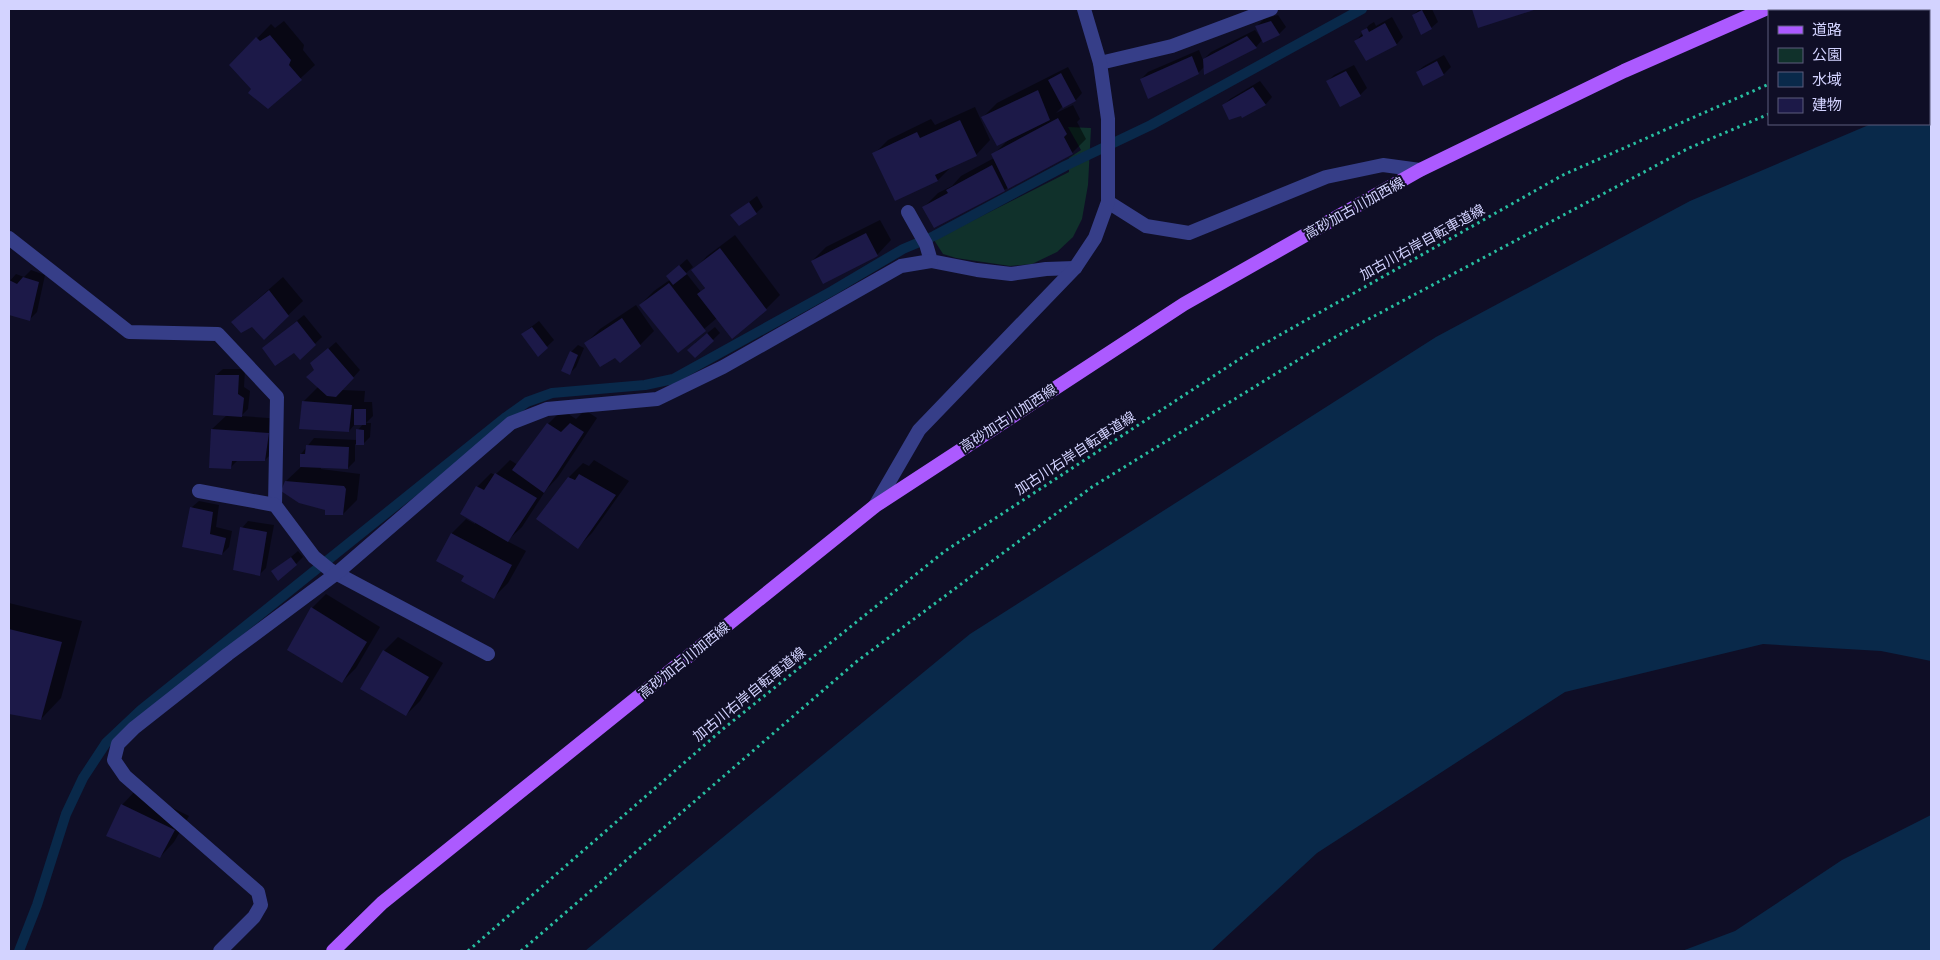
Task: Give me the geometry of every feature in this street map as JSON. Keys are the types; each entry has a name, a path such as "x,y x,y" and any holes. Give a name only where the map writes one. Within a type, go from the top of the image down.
{"main road":[{"name":"高砂加古川加西線","path":"333,951 382,903 875,506 1184,304 1420,170 1624,70 1764,9"}],"street":[{"path":"875,506 918,430 1075,268 1095,238 1108,202 1108,119 1100,62 1084,9"},
{"path":"1100,62 1172,46 1271,9"},
{"path":"1108,202 1146,226 1188,233 1326,177 1383,165 1420,170"},
{"path":"908,212 922,238 931,261"},
{"path":"9,238 129,332 218,334 277,397 275,504 314,557 334,571 488,654"},
{"path":"220,951 254,918 261,905 258,892 126,776 114,760 118,744 134,728 334,571 511,423 547,409 656,399 722,367 901,266 931,261 977,270 1011,274 1046,269 1075,268"},
{"path":"199,491 275,504"}],"path":[{"name":"加古川右岸自転車道線","path":"468,951 722,729 945,551 1272,340 1563,175 1768,84"},
{"path":"521,951 856,662 1092,487 1336,336 1688,148 1768,114"}],"green space":[{"path":"1068,127 1091,128 1088,185 1082,219 1073,237 1057,252 1032,264 1010,266 956,258 943,254 934,240 1069,172 1069,158 1081,150"}],"water":[{"path":"1930,98 1931,661 1881,651 1763,644 1565,692 1317,853 1211,951 585,951 970,634 1436,337 1690,201 1869,125 1930,125"},
{"path":"1931,815 1931,951 1682,951 1735,931 1842,860"}],"building":[{"path":"1472,9 1537,9 1478,28"},
{"path":"1422,10 1432,29 1421,35 1412,15"},
{"path":"1271,21 1280,35 1263,43 1255,26"},
{"path":"1385,23 1397,45 1366,61 1354,41 1363,36 1361,31 1367,28 1369,32"},
{"path":"270,35 291,60 289,65 302,80 268,109 248,93 251,89 229,65 256,37 260,41"},
{"path":"1247,36 1257,48 1204,75 1203,59"},
{"path":"1192,56 1199,74 1148,99 1140,79"},
{"path":"1437,61 1444,75 1423,86 1416,72"},
{"path":"1346,71 1361,96 1340,107 1326,81"},
{"path":"1061,73 1076,101 1063,108 1048,80"},
{"path":"1253,87 1266,105 1242,118 1241,116 1229,120 1222,105"},
{"path":"1038,90 1050,120 997,146 981,117"},
{"path":"1058,118 1067,134 1064,137 1073,154 1008,189 991,154"},
{"path":"960,120 977,156 935,175 938,181 895,201 872,153 917,132 920,138"},
{"path":"992,165 1005,191 934,228 922,207 948,193 946,190"},
{"path":"749,202 757,214 739,226 730,215"},
{"path":"866,233 878,256 823,284 811,261"},
{"path":"720,248 767,310 732,339 697,294 705,288 691,270"},
{"path":"679,265 687,274 673,285 666,276"},
{"path":"23,277 39,282 30,321 9,315 9,280 17,284"},
{"path":"669,283 706,331 678,353 639,305"},
{"path":"269,290 289,316 264,340 252,327 241,333 231,322"},
{"path":"622,318 641,346 620,363 615,358 600,367 584,343"},
{"path":"297,321 316,345 300,360 294,353 275,366 262,348"},
{"path":"532,327 548,348 538,357 521,334"},
{"path":"707,333 714,341 695,358 687,350"},
{"path":"328,348 354,378 336,397 327,396 306,377 314,370 310,363"},
{"path":"570,351 578,355 570,375 561,371"},
{"path":"215,375 239,375 238,394 244,398 242,417 213,415"},
{"path":"302,401 352,405 349,432 299,429"},
{"path":"354,409 366,409 366,425 354,425"},
{"path":"547,423 561,432 570,423 584,432 544,493 512,470"},
{"path":"211,429 269,433 265,461 232,461 231,469 209,468"},
{"path":"356,429 364,430 364,445 356,445"},
{"path":"306,445 349,447 348,469 300,467 300,454 305,454"},
{"path":"495,473 537,498 508,542 460,514 476,486 484,490"},
{"path":"579,474 616,495 578,549 536,519 568,477 575,480"},
{"path":"285,481 344,486 346,489 343,515 325,515 325,510 299,503 281,491"},
{"path":"190,507 213,512 210,534 226,538 222,555 182,547"},
{"path":"240,527 267,532 260,576 233,570"},
{"path":"451,533 512,565 494,599 461,581 464,576 436,561"},
{"path":"291,557 297,565 278,581 271,571"},
{"path":"311,607 367,642 342,683 287,650"},
{"path":"9,629 62,642 41,720 9,714"},
{"path":"383,650 429,677 406,716 360,689"},
{"path":"121,804 175,830 160,858 106,836"}],"waterway":[{"path":"19,951 37,905 66,814 83,778 106,743 141,710 527,402 552,393 645,385 673,379 832,291 903,249 934,236 1065,166 1151,125 1362,9"}]}
